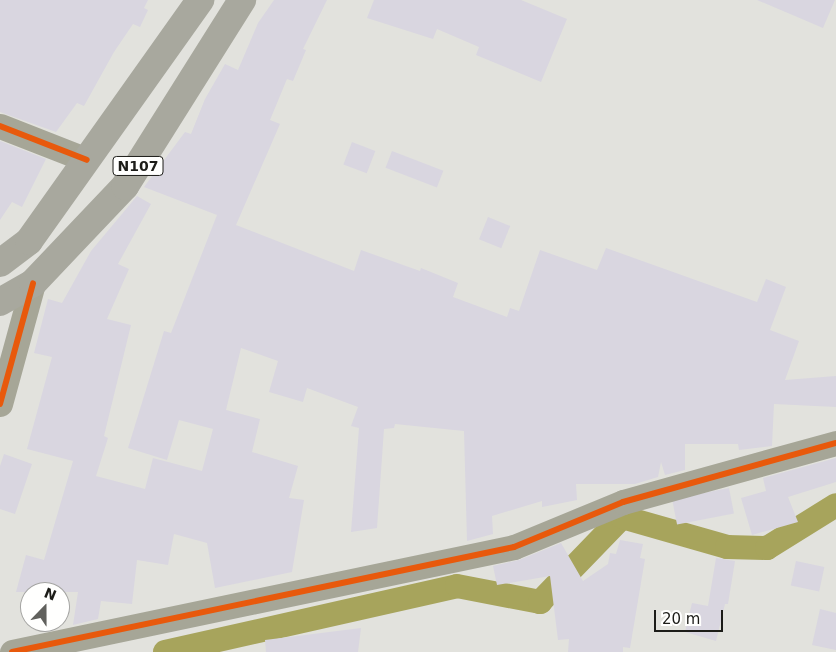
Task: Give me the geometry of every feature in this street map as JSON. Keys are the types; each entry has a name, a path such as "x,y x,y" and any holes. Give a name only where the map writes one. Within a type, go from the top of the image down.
{"highway":[{"name":"N107","path":"0,263 30,241 200,0"},
{"name":"N107","path":"0,302 33,283 125,186 242,0"}],"street":[{"path":"0,126 87,160"},
{"path":"0,404 33,283"},
{"path":"12,652 57,647 514,547 623,502 836,443"}],"building":[{"path":"0,0 148,0 144,8 148,10 140,27 133,24 114,52 84,106 77,103 56,132 0,112"},
{"path":"274,0 327,0 303,49 306,50 293,81 287,79 270,120 280,124 236,225 354,271 361,250 420,271 421,268 458,283 453,297 507,317 510,308 519,311 540,250 597,270 606,248 757,302 766,279 786,287 770,330 799,341 785,380 836,376 836,407 774,404 772,446 739,450 738,444 685,444 685,470 665,475 661,462 658,477 635,484 576,484 577,500 542,507 542,501 492,516 493,534 467,541 464,431 395,424 394,428 384,429 377,528 351,532 359,428 351,426 358,407 307,388 303,402 269,392 278,361 241,348 226,410 260,419 252,452 298,466 289,498 304,500 292,572 215,588 207,543 174,534 168,565 137,560 132,604 101,601 98,619 73,625 78,592 70,592 70,582 20,582 20,592 16,592 26,555 44,560 73,461 27,449 52,357 34,353 48,299 62,303 91,251 137,196 151,204 118,264 129,269 107,319 131,325 104,436 108,438 96,476 145,489 153,458 202,471 213,429 179,420 167,460 128,448 164,331 171,333 217,215 144,187 185,132 191,134 205,99 225,64 238,70 258,23"},
{"path":"374,0 521,0 567,19 541,82 476,55 479,47 437,29 433,39 367,18"},
{"path":"757,0 835,0 823,28"},
{"path":"0,141 46,159 22,207 12,202 0,220"},
{"path":"352,142 375,151 367,173 343,164"},
{"path":"392,151 443,171 437,188 386,168"},
{"path":"488,217 510,226 501,248 479,239"},
{"path":"4,454 32,464 15,514 0,509 0,466"},
{"path":"836,458 836,482 788,497 798,522 752,535 741,498 766,491 763,478"},
{"path":"729,488 734,514 677,525 672,499"},
{"path":"620,540 643,544 640,558 645,559 630,648 623,647 623,652 568,652 569,639 558,640 550,576 497,585 493,566 519,560 561,543 583,581 608,564 610,553 616,554"},
{"path":"716,558 735,561 728,604 725,604 716,641 685,632 692,603 708,606"},
{"path":"796,561 824,567 819,591 791,585"},
{"path":"820,609 836,613 836,650 812,645"},
{"path":"361,628 358,652 266,652 265,640"}],"waterway":[{"path":"165,652 457,586 540,602 622,517 727,547 767,548 836,505"}],"cycle path":[{"path":"0,126 87,160"},
{"path":"0,404 33,283"},
{"path":"12,652 514,547 623,502 836,443"}]}
